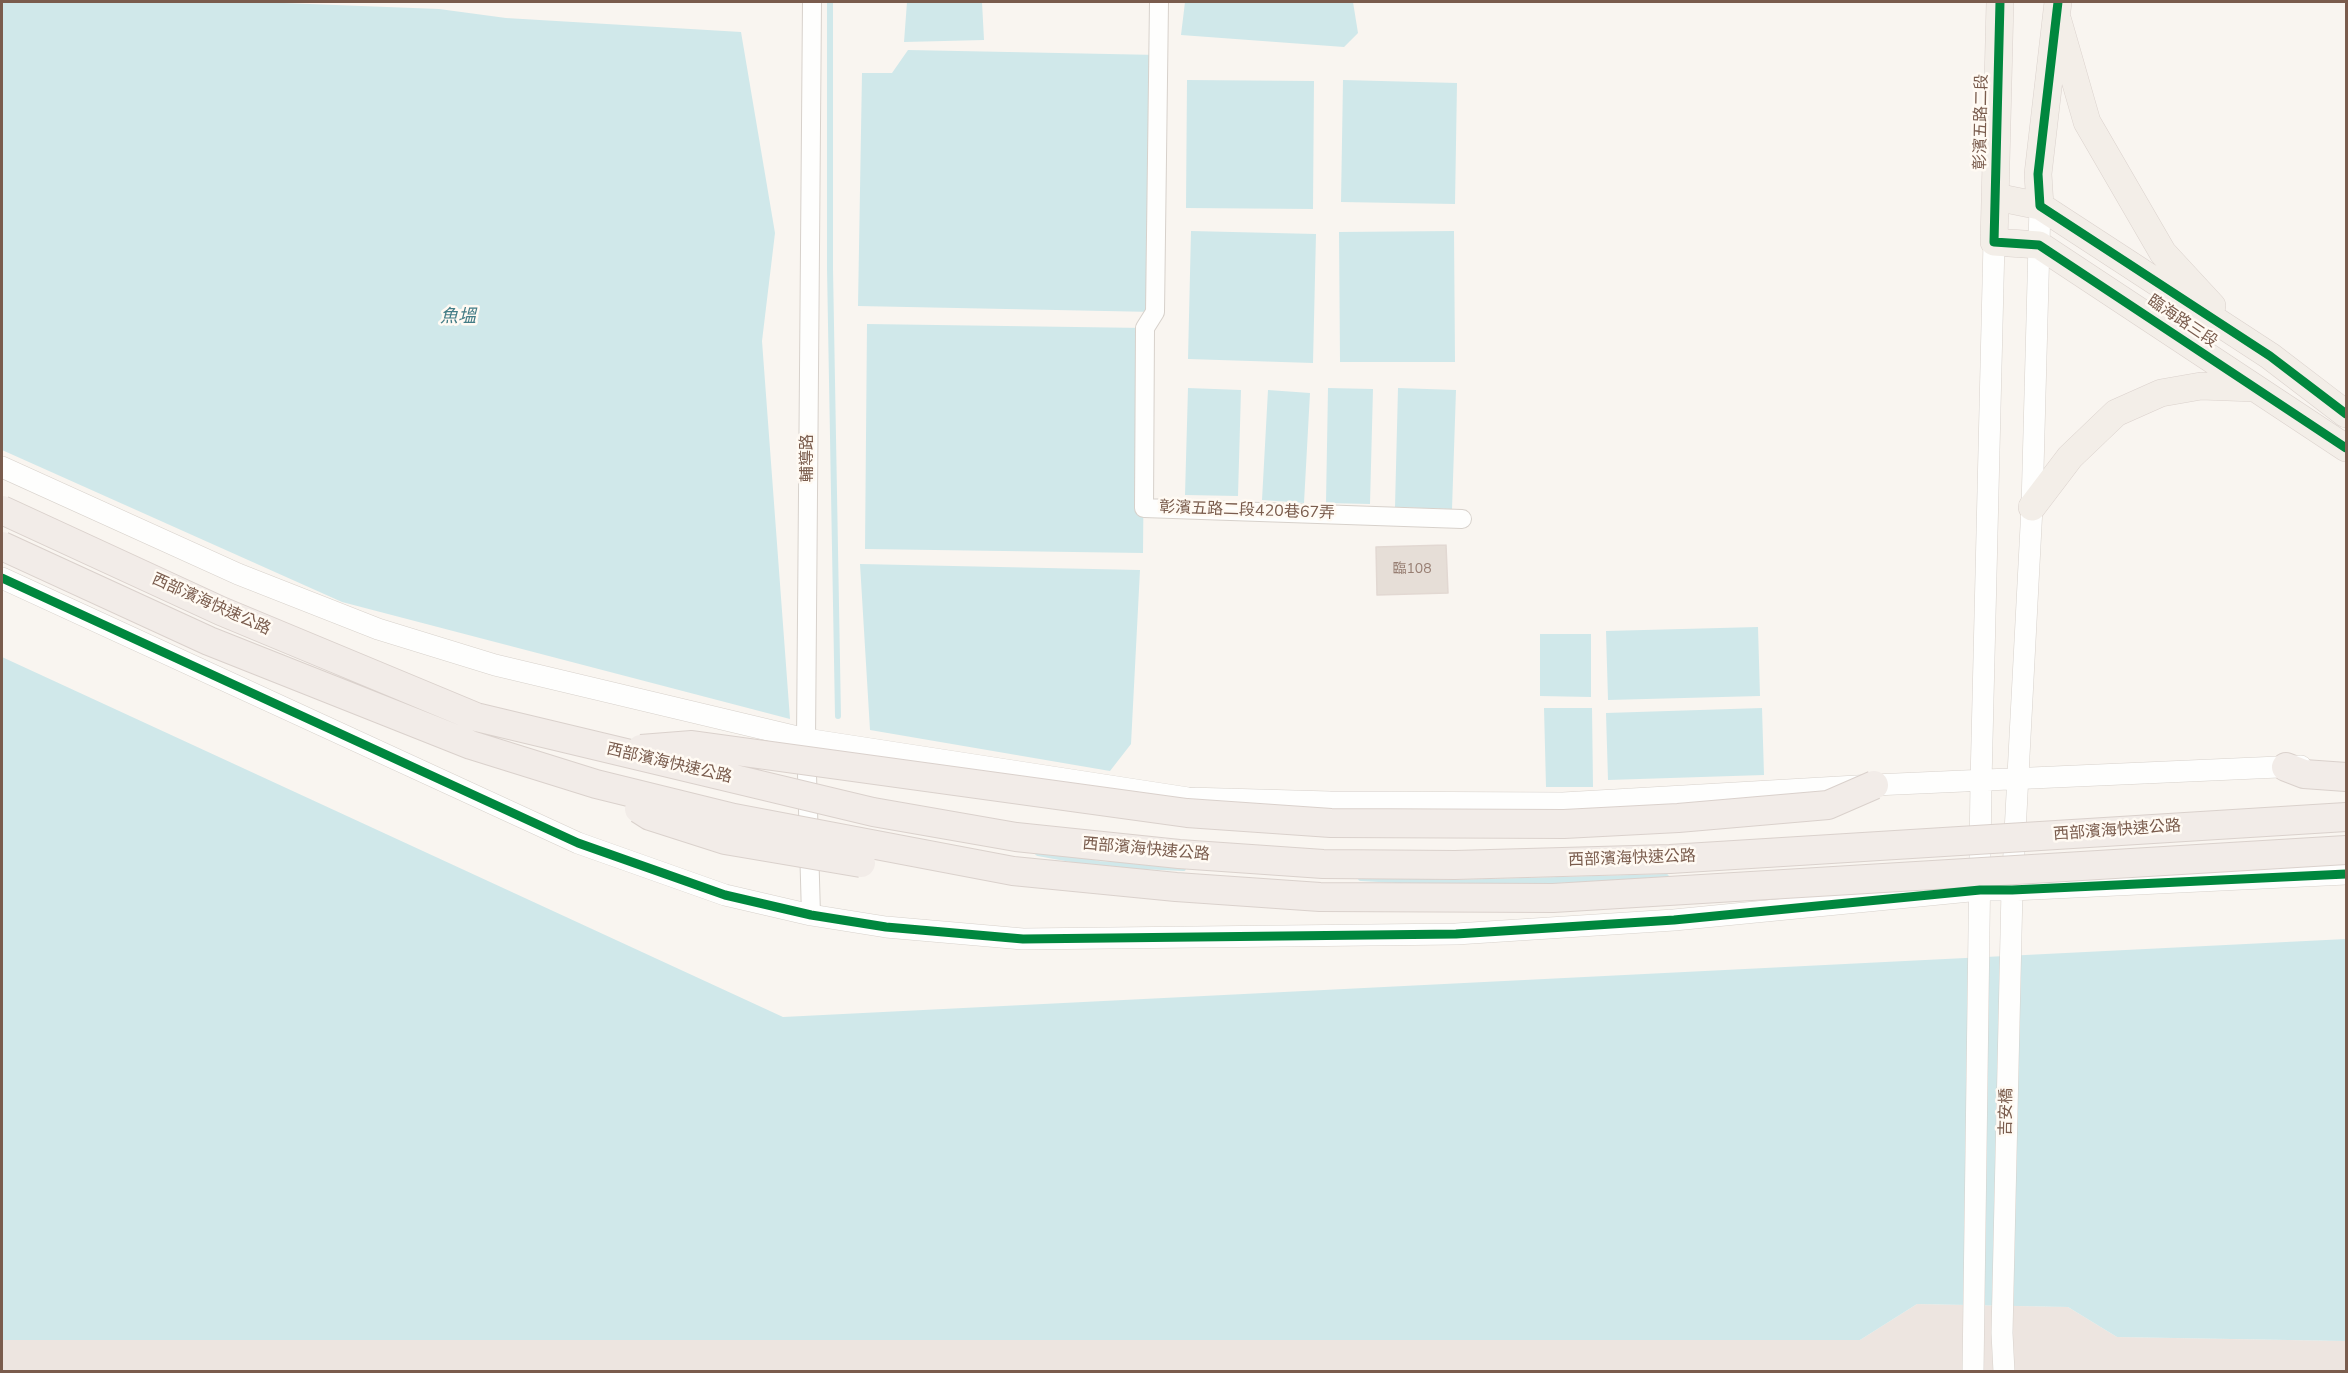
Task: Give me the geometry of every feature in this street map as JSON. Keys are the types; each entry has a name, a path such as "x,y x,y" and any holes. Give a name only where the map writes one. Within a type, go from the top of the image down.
{"highway":[{"name":"西部濱海快速公路","path":"2,510 221,611 476,717 873,812 1016,837 1179,854 1323,864 1455,865 1670,859 2346,817"},
{"name":"西部濱海快速公路","path":"2,546 209,641 471,744 596,784 734,818 1013,871 1176,887 1320,897 1553,898 2346,850"},
{"path":"615,751 692,745 1164,810 1330,823 1564,824 1678,818 1828,805 1874,785"},
{"path":"2286,767 2304,774 2346,777"},
{"path":"596,784 650,816 726,840 1009,888 1322,912 1562,910 1794,890 1826,891 1875,898"}],"main road":[{"name":"彰濱五路二段","path":"1994,242 2000,2"},
{"path":"2040,206 2038,174 2058,11"},
{"path":"2058,11 2087,122 2163,253 2206,301 2270,356"},
{"name":"臨海路三段","path":"1996,197 2040,206 2270,356 2346,414"},
{"name":"臨海路三段","path":"1994,242 2039,245 2346,448"},
{"path":"2032,507 2070,457 2116,412 2171,392 2201,387 2254,388"}],"street":[{"name":"輔導路","path":"811,915 806,739 812,2"},
{"name":"彰濱五路二段420巷67弄","path":"1159,2 1155,312 1145,328 1144,508 1462,519"},
{"name":"吉安橋","path":"2004,1371 2002,1333 2012,891 2032,507 2040,206"},
{"name":"吉安橋","path":"1973,1371 1981,782 1994,242"},
{"path":"2,467 238,574 378,628 495,664 806,739 1188,798 1330,802 1563,803 1874,785 2346,764"},
{"path":"2,578 578,843 724,895 811,915 885,927 1023,939 1456,934 1674,920 1875,898 1980,890 2012,891 2346,874"}],"shaded area":[{"path":"1917,1304 2068,1307 2117,1337 2346,1341 2346,1371 2,1372 2,1340 1860,1340"}],"water":[{"name":"魚塭","path":"2,2 258,2 439,9 506,18 741,32 775,233 762,341 790,719 342,602 2,450"},
{"path":"907,2 982,2 984,40 904,42"},
{"path":"1185,2 1353,2 1358,33 1344,47 1181,35"},
{"path":"908,50 1159,55 1155,312 858,306 862,73 892,73"},
{"path":"1187,80 1314,81 1313,209 1186,208"},
{"path":"1343,80 1457,83 1455,204 1341,202"},
{"path":"1191,231 1316,234 1313,363 1188,359"},
{"path":"1454,231 1455,362 1340,362 1339,232"},
{"path":"867,324 1145,328 1143,553 865,549"},
{"path":"1188,388 1241,390 1238,496 1185,495"},
{"path":"1328,388 1373,389 1370,504 1326,503"},
{"path":"1398,388 1456,390 1452,509 1395,507"},
{"path":"1268,390 1310,393 1304,503 1262,500"},
{"path":"860,564 1140,570 1131,744 1110,771 870,730"},
{"path":"1758,627 1760,696 1608,700 1606,631"},
{"path":"1540,634 1591,634 1591,697 1540,696"},
{"path":"2,657 783,1017 2346,939 2346,1341 2117,1337 2068,1307 1917,1304 1860,1340 2,1340"},
{"path":"1544,708 1592,708 1593,787 1546,787"},
{"path":"1762,708 1764,775 1608,780 1606,713"}],"building":[{"path":"1446,545 1448,593 1377,595 1376,547"}],"waterway":[{"path":"830,2 830,269 838,716"},
{"path":"1038,853 1099,864 1183,868"},
{"path":"1361,878 1449,883 1666,877"}],"cycle path":[{"path":"2000,2 1994,242 2039,245 2346,448"},
{"path":"2058,2 2038,174 2040,206 2270,356 2346,414"},
{"path":"2,578 578,843 725,895 811,915 886,927 1023,939 1456,934 1674,920 1980,890 2346,874"}]}
